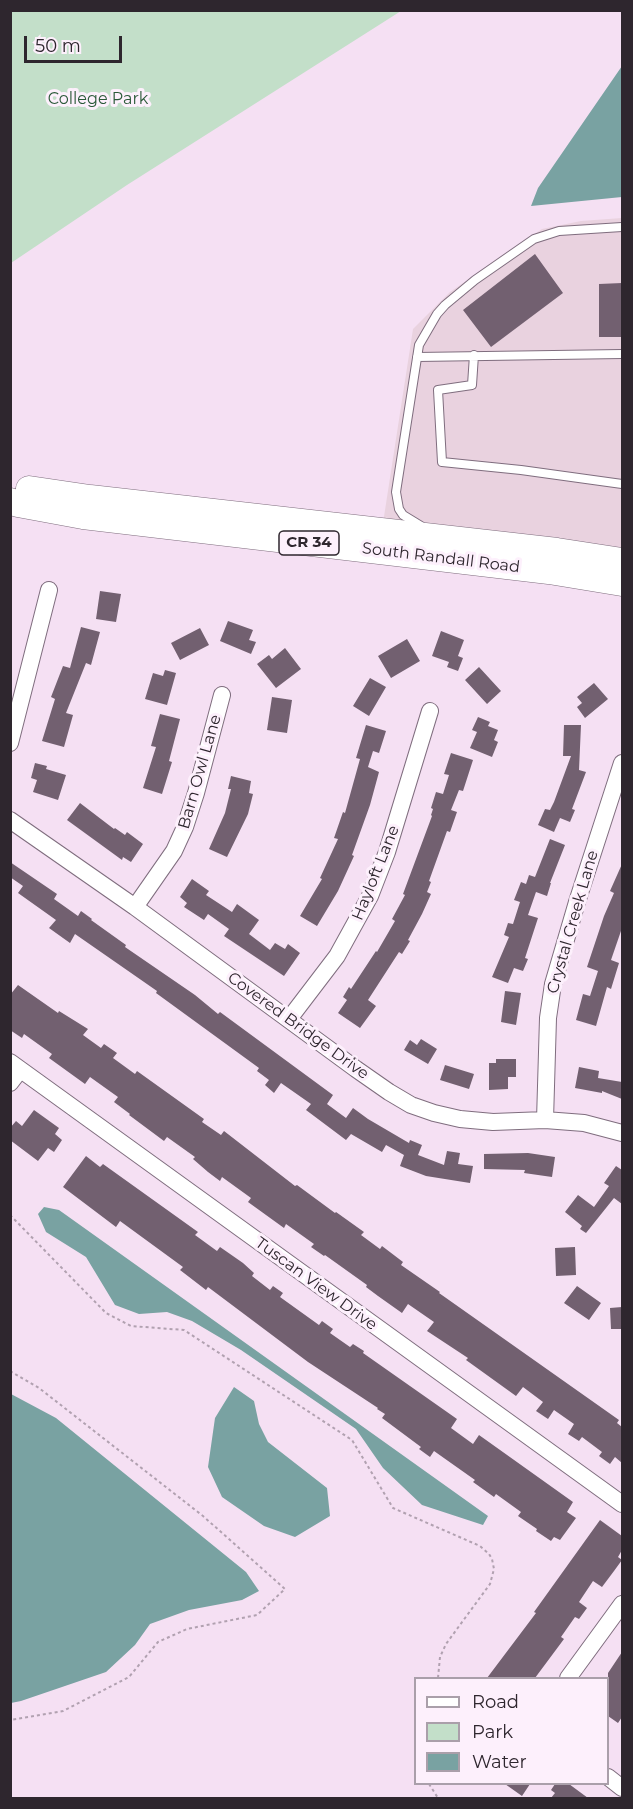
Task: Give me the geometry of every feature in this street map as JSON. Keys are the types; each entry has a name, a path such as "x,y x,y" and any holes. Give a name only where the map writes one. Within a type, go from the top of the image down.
{"main road":[{"name":"South Randall Road","path":"10,488 485,542 622,561"},
{"name":"South Randall Road","path":"10,501 83,516 549,571 622,583"}],"street":[{"path":"10,743 48,590"},
{"name":"Barn Owl Lane","path":"135,908 174,851 185,827 222,695"},
{"name":"Hayloft Lane","path":"290,1019 337,956 370,897 404,801 430,711"},
{"name":"Crystal Creek Lane","path":"545,1120 548,1018 553,984 622,763"},
{"name":"Covered Bridge Drive","path":"10,820 389,1092 411,1105 460,1119 493,1122 545,1120 584,1123 622,1133"},
{"name":"Tuscan View Drive","path":"14,1072 622,1504"},
{"path":"569,1677 622,1604"},
{"path":"609,1778 622,1788"}],"lane":[{"path":"485,542 426,528 408,519 399,509 396,492 419,345 427,329 445,305 475,280 534,239 559,231 622,227"},
{"path":"417,357 622,354"},
{"path":"474,355 472,386 438,390 442,462 622,484"}],"path":[{"path":"10,1215 106,1313 131,1326 184,1330 352,1440 393,1508 480,1546 489,1554 494,1569 490,1584 446,1644 440,1657 438,1677"},
{"path":"10,1371 39,1388 203,1516 285,1588 257,1615 187,1629 158,1642 129,1677 63,1711 10,1720"},
{"path":"430,1785 438,1798"}],"shaded area":[{"path":"622,218 622,552 383,523 413,329 450,292 542,229 581,221"}],"green space":[{"name":"College Park","path":"11,10 401,11 127,185 11,263"}],"water":[{"path":"622,66 622,197 531,206 538,188"},
{"path":"44,1207 59,1210 488,1516 483,1525 422,1505 383,1468 356,1429 241,1350 192,1321 167,1312 139,1314 115,1305 86,1257 46,1232 38,1214"},
{"path":"234,1387 254,1401 259,1424 268,1442 327,1488 330,1516 295,1537 264,1526 222,1497 208,1467 215,1418"},
{"path":"11,1394 56,1418 246,1572 259,1591 242,1600 189,1610 150,1624 135,1645 106,1672 11,1703"}],"building":[{"path":"535,254 563,293 491,347 463,310"},
{"path":"622,283 622,337 599,337 599,284"},
{"path":"100,591 121,594 116,622 96,619"},
{"path":"228,621 253,630 249,640 256,642 251,654 220,641"},
{"path":"81,627 100,632 91,665 86,663 66,713 73,715 64,747 42,741 55,699 51,697 63,666 70,668"},
{"path":"200,628 209,645 180,660 171,643"},
{"path":"441,631 464,640 458,656 463,658 458,671 447,667 449,662 432,656"},
{"path":"407,639 420,661 391,678 378,656"},
{"path":"285,648 301,669 276,688 257,664 269,655 272,659"},
{"path":"479,667 501,691 487,704 465,680"},
{"path":"165,670 176,673 167,705 145,699 153,673 163,676"},
{"path":"370,678 386,687 369,716 353,706"},
{"path":"594,683 608,699 585,718 577,707 582,703 577,697"},
{"path":"272,697 292,700 287,733 267,730"},
{"path":"160,714 180,719 169,761 172,762 162,794 143,788 156,747 151,746"},
{"path":"478,717 490,722 488,726 498,730 494,740 498,742 492,757 470,748 477,732 472,730"},
{"path":"366,725 386,731 379,753 373,751 368,767 379,772 352,855 354,856 338,891 317,926 300,916 322,879 320,878 338,839 334,838 343,812 345,813 360,759 356,758"},
{"path":"564,725 581,725 579,770 586,772 572,809 575,810 570,822 560,818 554,832 538,825 545,809 550,810 554,802 571,756 563,756"},
{"path":"451,753 473,760 463,791 459,790 451,810 457,812 450,832 447,831 429,881 431,882 427,892 431,894 408,940 410,941 402,954 399,952 368,1000 376,1006 360,1028 338,1013 347,1000 343,997 377,952 395,921 392,919 405,895 403,894 432,816 433,809 431,808 436,792 443,794 449,775 444,774"},
{"path":"35,763 66,775 58,800 33,792 37,780 31,778"},
{"path":"231,776 251,781 249,793 253,794 248,814 227,857 209,849 225,813 231,789 228,789"},
{"path":"80,803 114,829 125,835 127,832 143,844 131,862 123,857 122,860 67,820"},
{"path":"550,839 565,845 547,896 536,892 528,915 538,918 525,958 528,959 523,971 514,968 508,983 492,977 509,937 504,935 508,923 513,924 520,902 514,900 521,882 526,884 529,875 535,877"},
{"path":"10,862 57,894 54,899 78,916 81,911 126,945 125,947 195,995 218,1014 220,1012 333,1095 327,1104 346,1118 353,1108 409,1143 410,1140 422,1145 418,1155 444,1165 447,1151 460,1153 458,1164 473,1166 470,1183 426,1176 400,1166 404,1155 386,1145 382,1152 351,1134 346,1140 306,1110 311,1104 281,1083 274,1093 265,1085 269,1080 257,1071 259,1068 156,993 157,991 75,934 70,943 49,928 56,920 18,893 23,886 10,877"},
{"path":"622,864 622,928 611,960 619,963 611,989 607,987 596,1026 576,1020 583,994 590,996 598,971 587,967 614,893 610,891"},
{"path":"192,879 209,891 206,895 232,912 237,904 259,920 249,934 270,950 275,943 285,949 288,944 300,953 284,976 224,936 229,929 208,914 204,920 184,907 187,903 180,897"},
{"path":"18,985 58,1013 59,1011 88,1029 83,1035 101,1048 104,1044 117,1053 113,1058 135,1074 137,1071 204,1119 202,1122 221,1135 224,1131 295,1186 297,1185 364,1232 361,1235 380,1249 382,1246 403,1262 401,1265 439,1293 619,1420 617,1423 622,1427 622,1463 615,1457 610,1464 599,1456 602,1452 582,1437 579,1441 568,1434 574,1424 554,1410 548,1419 536,1411 543,1402 523,1387 516,1396 466,1360 468,1358 427,1331 434,1322 408,1304 402,1313 378,1296 366,1287 367,1285 311,1247 314,1244 286,1224 284,1228 248,1202 251,1198 222,1177 220,1181 208,1172 193,1159 195,1157 167,1137 164,1141 129,1115 114,1102 118,1097 90,1077 85,1084 49,1058 52,1054 24,1034 22,1038 10,1030 10,995"},
{"path":"505,991 521,993 516,1025 501,1022"},
{"path":"421,1039 437,1049 428,1064 404,1050 410,1040 417,1045"},
{"path":"496,1059 516,1059 516,1077 508,1077 508,1089 489,1090 489,1063 496,1063"},
{"path":"445,1065 474,1074 469,1089 440,1080"},
{"path":"579,1067 599,1071 598,1078 622,1082 622,1099 602,1091 602,1093 575,1088"},
{"path":"34,1110 59,1128 55,1134 62,1140 54,1152 48,1148 38,1161 10,1140 10,1128 16,1121 22,1126"},
{"path":"528,1153 555,1157 552,1177 524,1173 525,1170 484,1169 484,1154"},
{"path":"86,1156 100,1167 103,1164 198,1232 195,1235 217,1251 220,1247 243,1263 254,1273 252,1276 270,1290 273,1286 283,1293 280,1297 319,1325 322,1321 333,1329 330,1333 350,1347 353,1344 364,1351 363,1353 457,1419 451,1428 473,1444 479,1435 573,1502 567,1512 576,1518 560,1540 554,1537 551,1541 536,1531 537,1529 518,1516 521,1512 496,1494 494,1497 473,1482 475,1480 434,1451 430,1457 419,1449 421,1447 382,1418 385,1414 378,1408 308,1362 208,1287 206,1290 180,1270 183,1267 120,1221 116,1227 63,1187"},
{"path":"616,1166 622,1170 622,1204 614,1198 586,1233 580,1229 582,1226 565,1212 578,1195 594,1207 609,1186 604,1183"},
{"path":"575,1247 576,1275 556,1276 555,1248"},
{"path":"577,1286 601,1303 589,1320 564,1303"},
{"path":"622,1307 622,1329 611,1329 610,1308"},
{"path":"600,1520 622,1536 622,1550 618,1557 622,1560 602,1587 593,1581 579,1602 587,1608 579,1619 575,1617 561,1637 564,1639 536,1677 488,1677 536,1613 534,1612"},
{"path":"622,1652 622,1717 618,1723 609,1717 608,1673"},
{"path":"506,1785 529,1785 522,1796"},
{"path":"554,1785 570,1785 588,1798 551,1798 555,1793 551,1790"}]}
